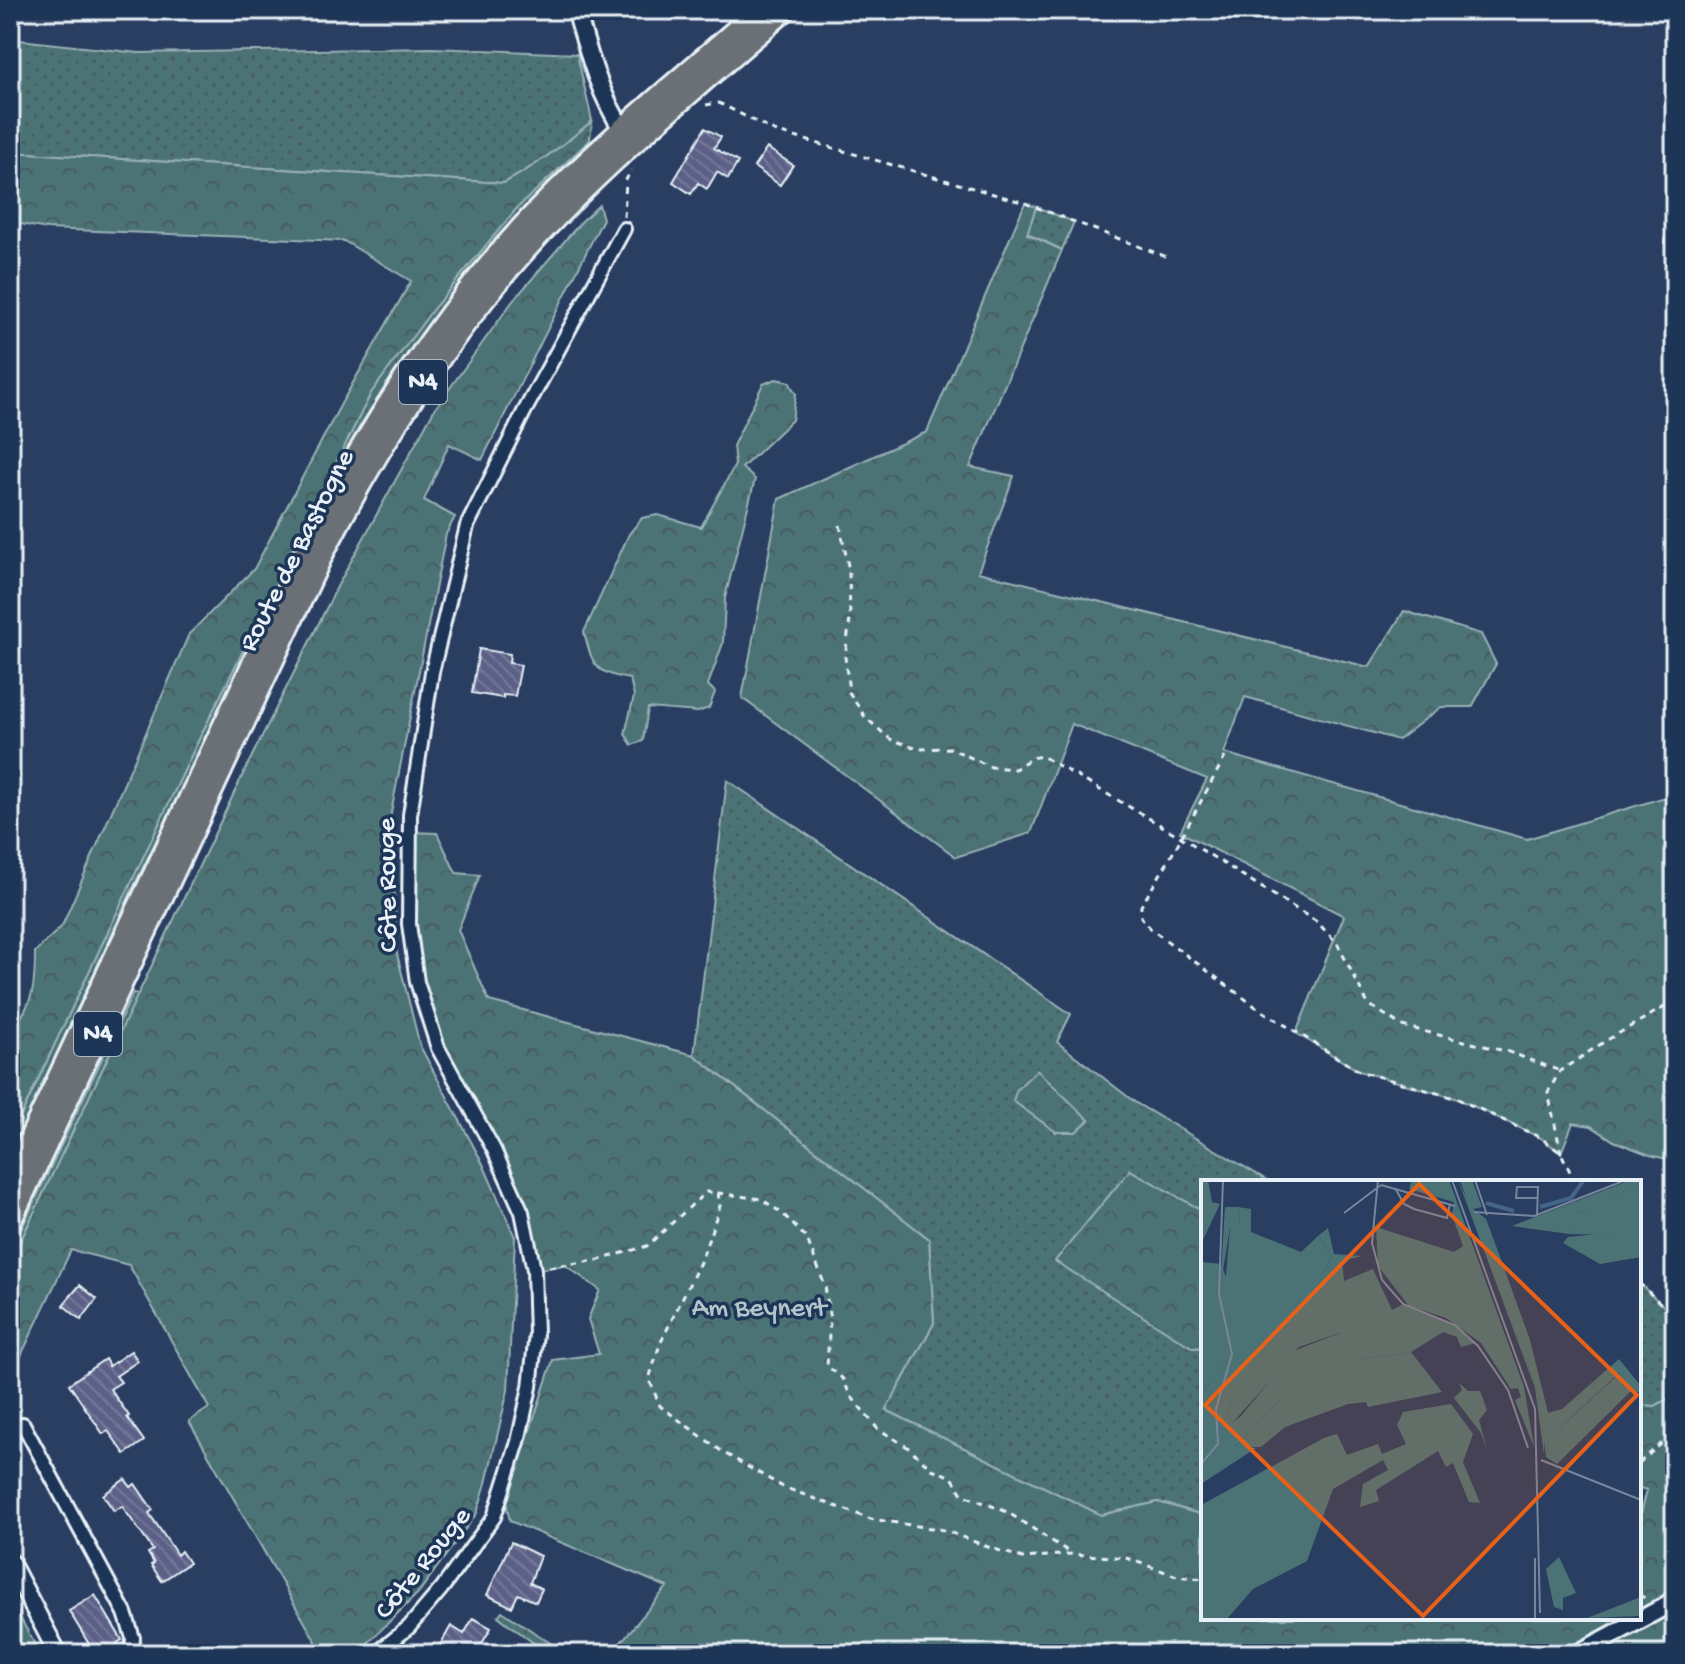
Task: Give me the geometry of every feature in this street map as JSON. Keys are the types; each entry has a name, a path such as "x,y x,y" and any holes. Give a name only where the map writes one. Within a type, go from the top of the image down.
{"highway":[{"name":"Route de Bastogne","path":"10,1181 308,546 380,415 433,337 494,259 574,174 759,10"},
{"name":"Route de Bastogne","path":"10,1222 324,551 396,422 446,348 550,225 623,153 785,10"}],"street":[{"path":"576,10 593,68 611,112 623,130"},
{"name":"Côte Rouge","path":"376,1654 409,1627 494,1517 518,1442 530,1387 536,1334 534,1270 522,1212 494,1150 438,1048 417,982 409,924 410,815 432,672 467,526 524,412 624,229"},
{"path":"10,1432 23,1424 48,1468 125,1613 133,1638 132,1654"},
{"path":"10,1562 58,1654"},
{"path":"1641,1619 1675,1599"},
{"path":"1577,1654 1640,1620"}],"path":[{"path":"700,108 719,103 774,131 1025,203 1167,257"},
{"path":"624,229 626,180 634,166"},
{"path":"840,525 849,571 850,619 845,657 849,692 865,717 890,739 918,749 950,748 991,767 1015,769 1031,758 1042,756 1181,837 1317,922 1337,943 1368,1004 1402,1026 1509,1052 1560,1071"},
{"path":"1225,757 1141,906 1141,917 1151,929 1256,1007 1359,1071 1458,1099 1541,1138 1561,1153"},
{"path":"1574,1180 1561,1153 1548,1092 1560,1071 1675,1001"},
{"path":"534,1270 599,1260 647,1246 706,1192 761,1199 782,1213 807,1239 825,1286 830,1320 827,1366 843,1379 850,1395 877,1428 909,1448 932,1469 952,1477 962,1494 1007,1512 1072,1554"},
{"path":"718,1193 720,1206 702,1258 660,1344 649,1379 660,1406 724,1453 783,1487 871,1519 944,1530 1023,1558 1072,1554 1126,1558 1177,1576 1201,1579"},
{"path":"1641,1285 1675,1317"},
{"path":"1641,1461 1661,1444 1675,1441"}],"green space":[{"path":"10,39 139,53 432,48 577,54 592,121 550,155 504,183 10,152"},
{"path":"592,121 590,140 517,208 433,309 371,393 199,739 10,1139 10,1032 32,995 35,952 62,926 189,634 254,569 341,404 411,281 344,241 47,229 10,222 10,152 504,183 550,155"},
{"path":"590,140 481,259 428,324 360,426 130,894 10,1159 10,1139 199,739 371,393 433,309 517,208"},
{"path":"1025,203 1036,207 1027,234 1062,250 970,467 1014,476 978,572 1369,667 1404,611 1481,634 1496,664 1472,707 1441,707 1398,740 1245,697 1224,753 1527,839 1675,794 1675,1161 1614,1141 1591,1126 1573,1123 1561,1153 1541,1138 1458,1099 1359,1071 1296,1033 1344,916 1180,832 1207,779 1072,724 1031,833 956,857 742,698 779,499 927,432"},
{"path":"599,205 603,219 482,460 449,444 424,500 455,517 446,534 391,813 397,954 420,1046 483,1164 515,1237 508,1390 477,1513 419,1592 368,1643 353,1654 323,1654 189,1421 209,1408 129,1265 71,1250 10,1379 10,1263 245,770 338,585 434,410 512,302"},
{"path":"1036,207 1074,222 1062,250 1027,233"},
{"path":"776,379 789,382 796,394 792,420 742,468 755,479 725,598 723,643 708,685 715,692 709,708 698,712 648,708 643,741 632,745 625,734 634,696 630,679 608,674 596,666 584,632 629,534 642,518 658,515 701,527 735,465 733,446 763,384"},
{"path":"727,780 1071,1014 1057,1042 1136,1103 1267,1180 1201,1180 1201,1210 1130,1170 1193,1348 1201,1347 1201,1514 1158,1502 1101,1515 886,1410 934,1323 929,1239 694,1055"},
{"name":"Am Beynert","path":"410,832 437,833 456,873 480,875 458,930 489,1001 694,1055 929,1239 934,1323 886,1410 1101,1515 1158,1502 1201,1514 1201,1620 1641,1620 1641,1513 1647,1490 1641,1488 1641,1405 1655,1406 1675,1395 1675,1654 611,1654 667,1587 510,1521 506,1503 553,1360 599,1354 588,1319 600,1290 565,1265 534,1270 522,1212 438,1048 417,982"},
{"path":"133,993 139,994 10,1263 10,1253"},
{"path":"1037,1070 1089,1120 1076,1132 1056,1132 1013,1101 1017,1089"},
{"path":"1130,1170 1201,1210 1201,1347 1193,1348 1055,1261"},
{"path":"1641,1285 1675,1317 1675,1395 1655,1406 1641,1405"},
{"path":"10,1599 40,1654 10,1654"},
{"path":"502,1611 567,1654 548,1654 498,1616"}],"building":[{"path":"705,128 721,137 714,148 738,162 728,179 717,172 707,189 698,183 691,194 673,182"},
{"path":"767,148 793,165 780,185 754,167"},
{"path":"479,649 510,654 509,663 521,665 515,696 503,695 503,698 472,693"},
{"path":"80,1285 97,1299 81,1320 63,1305"},
{"path":"131,1351 138,1361 116,1376 121,1382 110,1389 144,1441 125,1454 108,1431 103,1434 69,1384 105,1359 109,1366"},
{"path":"125,1479 131,1487 135,1484 153,1510 149,1513 177,1555 181,1551 189,1563 162,1581 151,1565 154,1563 148,1553 153,1550 122,1506 114,1511 103,1495"},
{"path":"511,1542 540,1556 530,1583 542,1589 536,1602 518,1594 512,1607 487,1595"},
{"path":"95,1595 122,1640 117,1643 123,1654 95,1654 69,1611"},
{"path":"473,1618 491,1628 476,1654 435,1654 451,1626 464,1634"}]}
